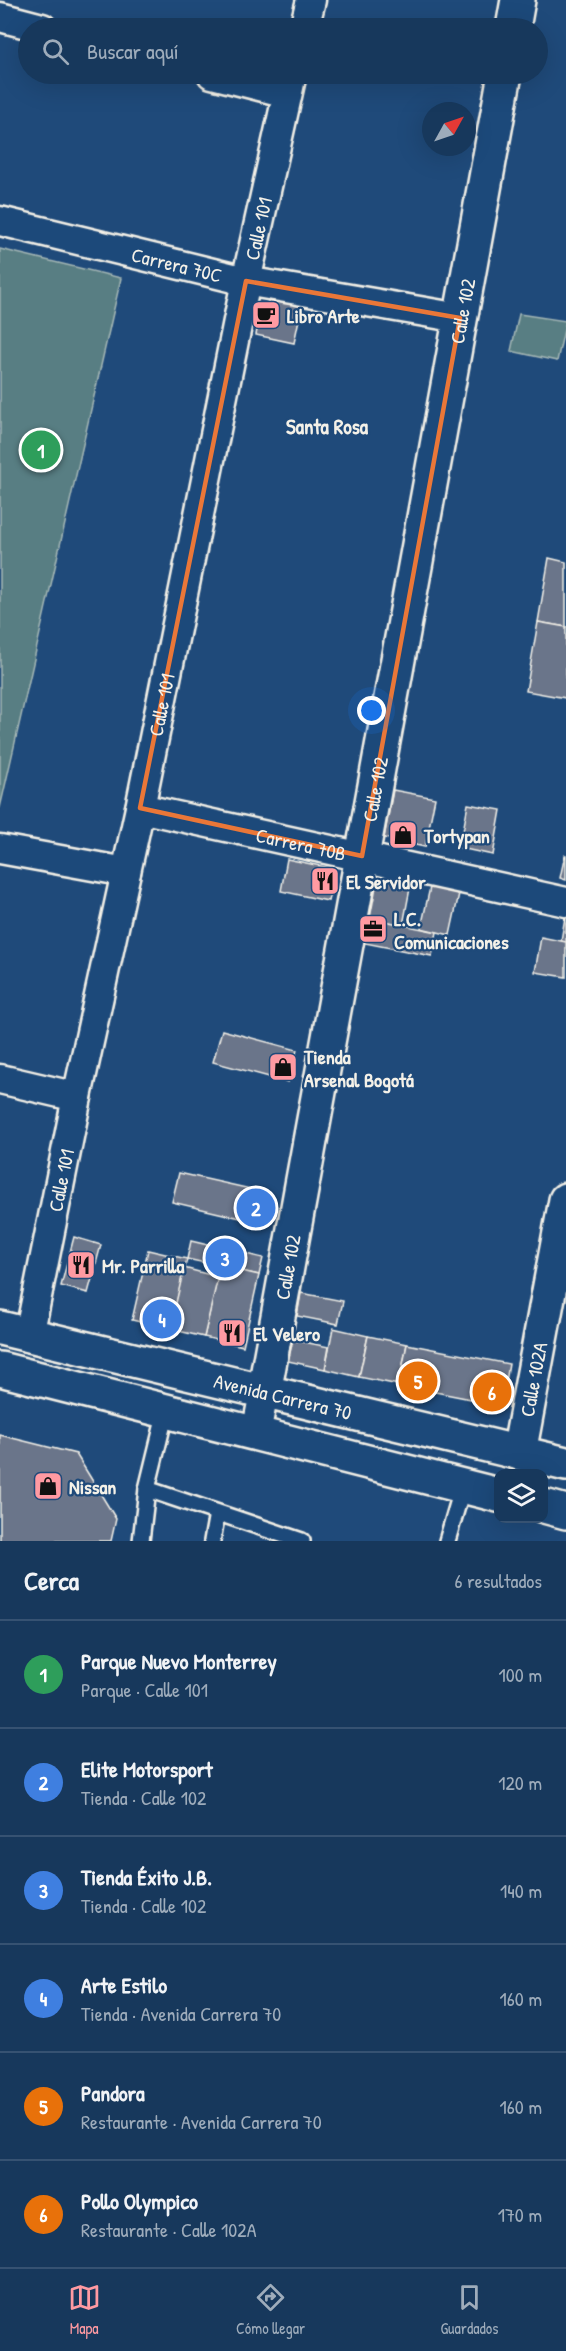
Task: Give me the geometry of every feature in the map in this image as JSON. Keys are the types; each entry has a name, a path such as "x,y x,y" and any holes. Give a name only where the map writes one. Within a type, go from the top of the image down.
{"street":[{"path":"306,18 311,0"},
{"path":"515,18 518,0"},
{"path":"0,17 18,22"},
{"name":"Calle 101","path":"15,1332 77,1097 140,808 246,281 289,84"},
{"name":"Calle 102","path":"256,1434 503,84"},
{"name":"Carrera 70C","path":"0,221 246,281 460,318"},
{"name":"Carrera 70B","path":"140,808 566,902"},
{"path":"0,849 126,872"},
{"path":"0,1079 77,1097"},
{"name":"Calle 102A","path":"519,1453 566,1200"},
{"name":"Avenida Carrera 70","path":"15,1332 566,1464"},
{"name":"Avenida Carrera 70","path":"0,1369 494,1494"},
{"path":"548,1507 566,1512"}],"lane":[{"path":"141,1541 147,1489 166,1411"},
{"path":"447,1541 463,1486"},
{"path":"147,1489 302,1541"},
{"path":"212,1541 217,1513"}],"highlighted area":[{"path":"246,281 460,318 362,856 140,808"}],"green space":[{"path":"0,249 121,278 0,808"},
{"path":"519,314 566,321 557,361 511,351"}],"building":[{"path":"276,300 302,305 294,343 256,335 261,308 268,302"},
{"path":"549,558 566,562 566,627 538,622"},
{"path":"538,622 566,627 566,698 526,691"},
{"path":"393,790 435,798 425,847 384,838"},
{"path":"468,804 501,810 493,855 460,848"},
{"path":"566,855 566,880 560,878"},
{"path":"287,859 335,869 328,901 281,891"},
{"path":"378,876 411,883 403,925 370,918"},
{"path":"431,883 460,889 450,935 421,928"},
{"path":"566,911 566,942 561,941"},
{"path":"370,918 437,932 432,956 365,943"},
{"path":"541,937 566,942 566,977 535,972"},
{"path":"222,1030 297,1050 288,1082 213,1062"},
{"path":"179,1173 269,1193 262,1223 172,1202"},
{"name":"Mr. Parrilla","path":"74,1237 101,1245 88,1293 61,1286"},
{"path":"191,1241 263,1258 259,1275 187,1259"},
{"path":"148,1250 187,1259 170,1329 132,1320"},
{"path":"220,1266 259,1275 243,1346 204,1337"},
{"path":"184,1268 218,1277 204,1337 170,1329"},
{"path":"301,1293 343,1301 338,1324 297,1316"},
{"path":"333,1328 368,1336 359,1377 325,1369"},
{"path":"368,1336 407,1344 399,1385 359,1377"},
{"path":"293,1340 329,1347 325,1369 288,1361"},
{"path":"407,1344 509,1364 502,1405 399,1385"},
{"name":"Nissan","path":"0,1435 76,1454 116,1519 111,1541 0,1541"}],"place":[{"name":"Libro Arte","path":"266,315"},
{"name":"Parque Nuevo Monterrey","path":"41,450"},
{"name":"Tortypan","path":"403,835"},
{"name":"El Servidor","path":"325,881"},
{"name":"L.C. Comunicaciones","path":"373,929"},
{"name":"Tienda Arsenal Bogotá","path":"283,1067"},
{"name":"Elite Motorsport","path":"256,1208"},
{"name":"Tienda Éxito J.B.","path":"225,1258"},
{"name":"Mr. Parrilla","path":"81,1265"},
{"name":"Arte Estilo","path":"162,1319"},
{"name":"El Velero","path":"232,1333"},
{"name":"Pandora","path":"418,1381"},
{"name":"Pollo Olympico","path":"492,1392"},
{"name":"Nissan","path":"48,1486"}],"district":[{"name":"Santa Rosa","path":"327,426"}]}
